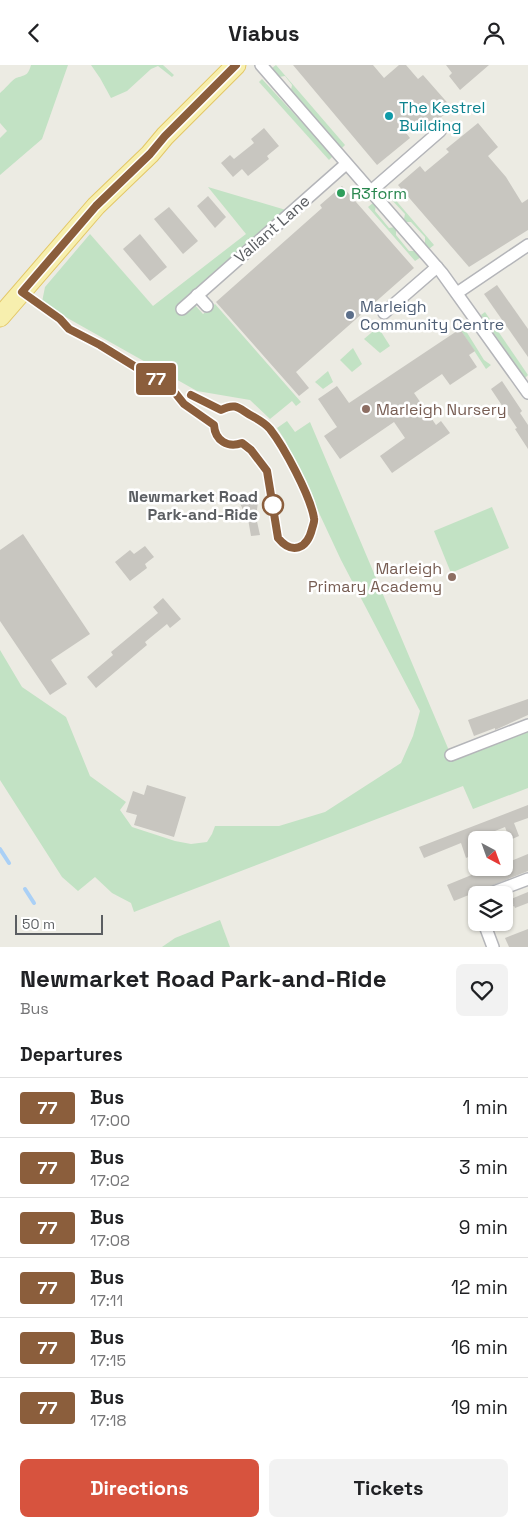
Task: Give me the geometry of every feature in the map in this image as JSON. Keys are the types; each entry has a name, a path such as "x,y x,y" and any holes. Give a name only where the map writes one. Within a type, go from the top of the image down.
{"main road":[{"path":"0,317 96,206 150,154 165,136 236,65"}],"street":[{"path":"260,65 437,267 528,393"},
{"path":"370,191 440,131"},
{"name":"Valiant Lane","path":"182,309 346,164"},
{"path":"457,293 528,245"},
{"path":"384,313 437,267"},
{"path":"197,295 207,306"},
{"path":"451,755 528,725"},
{"path":"510,886 528,879"},
{"path":"487,931 493,947"}],"green space":[{"path":"31,65 68,65 42,139 0,175 0,138 7,131 0,123 0,93 14,79 27,73"},
{"path":"91,65 163,65 174,75 172,77 158,66 151,69 127,91 111,98"},
{"path":"276,65 345,145 341,149 291,90 292,85 285,76 279,77 272,68"},
{"path":"262,79 333,156 329,160 259,82"},
{"path":"208,187 286,210 176,308 182,315 194,304 203,314 215,304 301,402 296,406 292,401 270,419 250,400 197,391 42,302 45,287 90,234 153,306 246,234"},
{"path":"387,190 434,245 429,249 425,244 425,237 411,222 405,222 405,214 390,198 385,198 382,194"},
{"path":"373,203 376,205 375,211 389,228 395,227 396,235 409,251 416,251 421,257 415,261 368,207"},
{"path":"485,312 528,375 525,378 481,315"},
{"path":"378,327 390,346 380,353 364,339"},
{"path":"465,327 484,360 491,365 486,369 460,329"},
{"path":"353,348 362,364 352,372 340,360"},
{"path":"328,371 333,382 323,389 315,382"},
{"path":"287,421 295,432 310,422 453,760 528,731 528,788 473,809 463,786 134,912 131,903 112,893 95,877 78,891 62,877 0,780 0,650 22,687 66,717 90,776 126,802 120,810 132,827 175,841 191,844 207,842 215,826 279,826 325,812 401,763 413,736 420,711 341,560 285,440 277,428"},
{"path":"492,507 509,548 451,573 434,531"},
{"path":"220,920 230,947 162,947 175,938"}],"building":[{"name":"The Kestrel Building","path":"293,65 373,65 384,78 399,65 406,65 418,79 423,75 452,108 428,128 421,121 406,133 410,138 377,165"},
{"path":"446,65 489,65 460,90 449,76 452,73"},
{"path":"478,123 498,147 488,156 506,177 522,203 528,199 528,230 469,267 398,185 420,166 425,172 449,152 446,149"},
{"path":"264,128 279,146 267,156 269,159 248,176 242,169 233,177 221,163 230,155 234,159 254,143 251,139"},
{"path":"342,186 414,268 296,372 309,388 299,396 216,302 322,208 320,205"},
{"path":"208,196 226,217 215,228 197,206"},
{"path":"169,207 198,241 183,254 154,219"},
{"path":"140,234 167,267 150,281 123,249"},
{"path":"497,285 528,329 528,357 484,294"},
{"path":"460,329 475,351 469,355 477,367 450,385 442,374 414,393 436,425 441,421 450,433 392,473 380,456 405,438 394,422 340,459 324,436 337,427 318,399 337,386 349,403"},
{"path":"502,381 522,411 520,413 528,425 528,449 515,429 517,428 491,389"},
{"path":"259,494 256,517 260,535 251,536 248,519 237,498"},
{"path":"23,534 90,634 51,660 67,684 50,695 0,621 0,550"},
{"path":"145,546 154,557 145,564 147,568 130,581 115,562 130,550 134,554"},
{"path":"163,598 181,619 170,628 167,624 145,642 147,645 96,688 87,677 113,655 111,652 158,613 153,607"},
{"path":"528,699 528,715 495,730 495,728 474,736 468,720"},
{"path":"147,785 186,797 174,837 134,825 137,815 126,812 133,791 144,795"},
{"path":"528,805 528,818 514,823 519,836 513,839 513,831 507,831 505,827 495,831 468,831 468,857 466,858 461,843 424,858 419,847"},
{"path":"528,854 528,871 491,886 468,886 468,895 454,901 447,885 469,876 513,876 513,860"},
{"path":"528,892 528,903 515,908 513,898"},
{"path":"528,929 528,947 509,947 505,938"}],"waterway":[{"path":"0,849 9,863"},
{"path":"25,889 34,903"}],"bus line":[{"name":"77","path":"191,395 221,410 233,406 239,407 249,415 260,420 271,430 300,481 315,520 310,536 303,545 293,549 284,546 278,538 267,471 251,450 242,443 232,445 221,441 217,437 214,425 184,404 168,387 100,345 69,329 60,319 22,292 96,206 150,154 165,136 236,65"}],"place":[{"name":"The Kestrel Building","path":"389,116"},
{"name":"R3form","path":"341,193"},
{"name":"Marleigh Community Centre","path":"350,315"},
{"name":"Marleigh Nursery","path":"366,409"},
{"name":"Newmarket Road Park-and-Ride","path":"273,505"},
{"name":"Marleigh Primary Academy","path":"452,577"}]}
